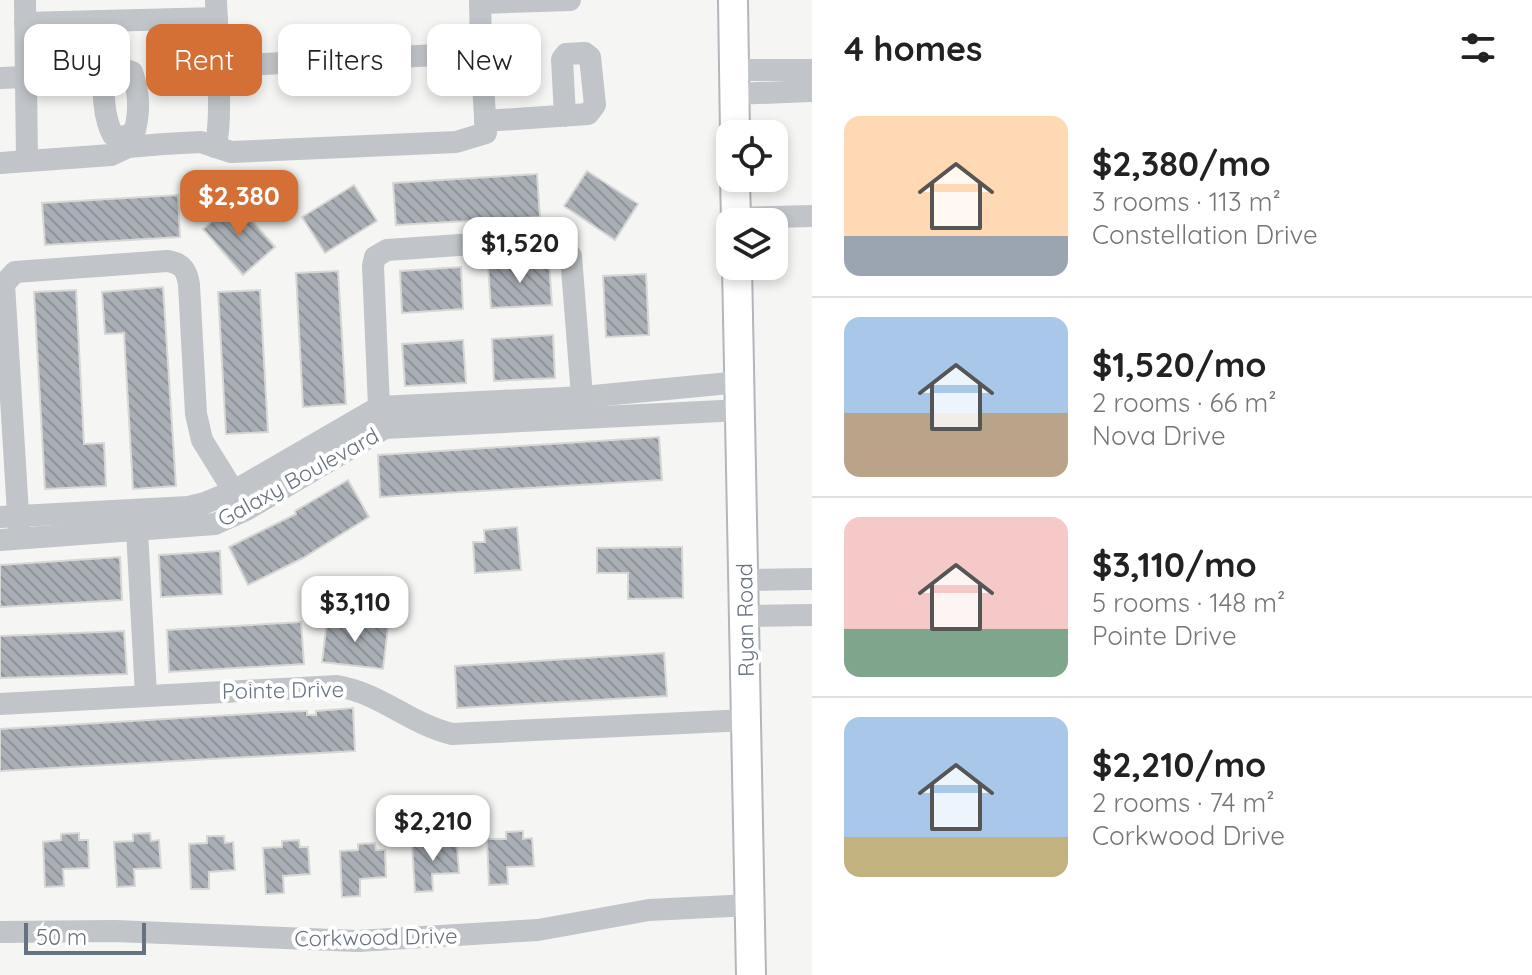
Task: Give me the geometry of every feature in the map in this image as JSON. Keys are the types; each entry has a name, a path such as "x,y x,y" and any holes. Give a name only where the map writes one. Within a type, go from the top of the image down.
{"main road":[{"path":"733,0 735,120"},
{"name":"Ryan Road","path":"737,280 751,975"}],"street":[{"path":"25,0 25,23 216,9"},
{"path":"480,24 480,1 570,0"},
{"path":"262,64 427,56"},
{"path":"734,82 812,70"},
{"path":"0,78 24,77"},
{"path":"734,82 812,91"},
{"path":"25,96 27,161"},
{"path":"215,147 220,96"},
{"path":"0,163 111,155 127,142 201,142 231,152 456,142 486,133 484,96"},
{"path":"485,121 565,116"},
{"path":"788,217 812,216"},
{"path":"382,417 375,257 387,250 546,239 563,247 571,256 583,408"},
{"path":"10,539 4,284 15,272 167,261 183,267 189,285 196,414 202,440 240,501"},
{"name":"Galaxy Boulevard","path":"10,539 215,524 240,501 382,417 583,408 740,396"},
{"name":"Galaxy Boulevard","path":"9,516 188,507 240,501"},
{"path":"137,531 146,695"},
{"path":"744,580 812,579"},
{"path":"745,616 812,615"},
{"name":"Pointe Drive","path":"0,704 337,686 375,697 428,727 463,735 747,720"},
{"name":"Corkwood Drive","path":"0,932 115,931 358,941 538,930 649,910 750,905"}],"building":[{"path":"587,171 638,204 615,240 564,206"},
{"path":"537,174 540,217 396,225 393,183"},
{"path":"354,185 377,221 325,253 302,217"},
{"path":"178,195 180,237 45,245 42,203"},
{"path":"235,201 275,247 243,275 203,229"},
{"path":"549,262 552,305 491,308 488,266"},
{"path":"461,267 463,309 402,313 400,271"},
{"path":"338,271 346,404 303,407 296,273"},
{"path":"646,274 649,335 606,337 603,276"},
{"path":"163,287 176,486 133,489 124,333 105,334 102,292"},
{"path":"76,290 84,444 104,443 106,486 45,489 34,292"},
{"path":"260,290 268,432 226,434 218,292"},
{"path":"553,335 555,378 494,381 492,339"},
{"path":"463,340 466,383 405,386 402,344"},
{"path":"659,437 662,480 380,497 378,455"},
{"path":"348,480 369,517 303,558 248,585 229,547 296,514 295,511"},
{"path":"517,527 521,570 475,573 473,542 485,542 484,530"},
{"path":"682,547 683,598 628,599 628,573 597,573 597,548"},
{"path":"220,551 222,594 161,597 159,555"},
{"path":"120,557 122,600 0,607 0,565"},
{"path":"327,620 388,627 383,669 322,662"},
{"path":"301,622 304,664 169,672 167,630"},
{"path":"124,631 127,674 0,678 0,636"},
{"path":"664,653 667,696 457,708 455,666"},
{"path":"353,708 355,751 0,771 0,729 279,712 307,711 307,715 316,715 316,711"},
{"path":"523,831 523,839 532,838 534,866 507,867 508,884 489,885 487,839 506,839 506,832"},
{"path":"79,833 79,840 88,840 89,868 63,869 64,886 45,887 43,842 61,840 61,834"},
{"path":"150,833 151,841 159,840 161,868 134,869 135,886 117,887 114,842 133,841 133,834"},
{"path":"207,836 224,836 225,843 233,842 235,870 209,872 209,889 191,889 189,844 207,843"},
{"path":"448,838 448,846 457,845 459,873 432,874 433,891 415,892 412,846 431,846 431,839"},
{"path":"299,840 300,847 308,847 310,874 283,876 284,893 266,894 263,848 282,847 282,841"},
{"path":"375,843 376,850 385,850 386,877 360,879 360,896 342,897 340,851 358,850 358,844"}]}
